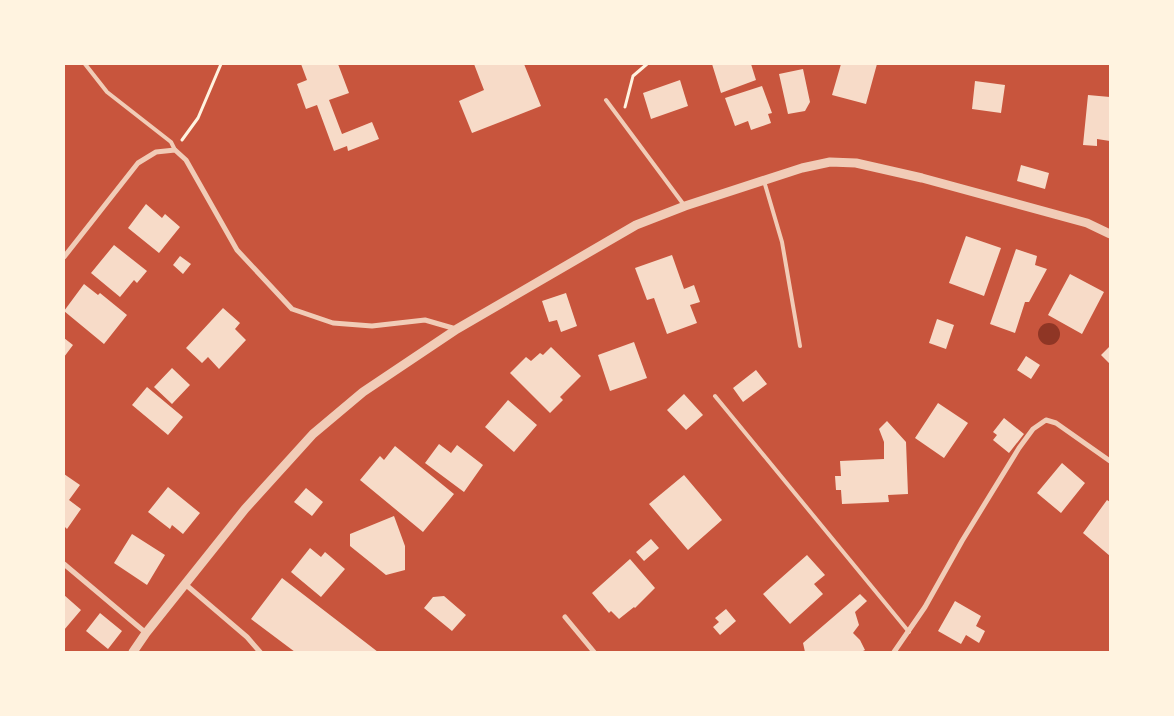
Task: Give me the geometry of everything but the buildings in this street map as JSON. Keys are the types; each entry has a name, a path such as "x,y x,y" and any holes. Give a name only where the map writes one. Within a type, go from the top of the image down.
{"street":[{"path":"64,257 138,163 156,152 174,150 186,160 237,250 292,309 333,323 372,326 425,320 457,329"},
{"path":"134,652 146,633 245,509 313,434 363,392 457,329 628,230 685,206 802,168 830,162 856,163 922,178 1087,223 1110,234"},
{"path":"894,652 909,632 1019,448 1034,429 1046,420 1056,423 1110,461"},
{"path":"64,564 146,633"},
{"path":"185,584 247,637 260,652"},
{"path":"565,618 594,652"}],"lane":[{"path":"85,64 107,92 172,142 174,150"},
{"path":"606,100 685,206"},
{"path":"764,180 779,227 800,346"},
{"path":"715,396 909,632"}],"path":[{"path":"174,150 198,118 221,64"},
{"path":"622,122 633,76 646,64"}],"shaded area":[{"path":"1049,323 1057,326 1060,334 1057,342 1049,345 1041,342 1038,334 1041,326"}]}
